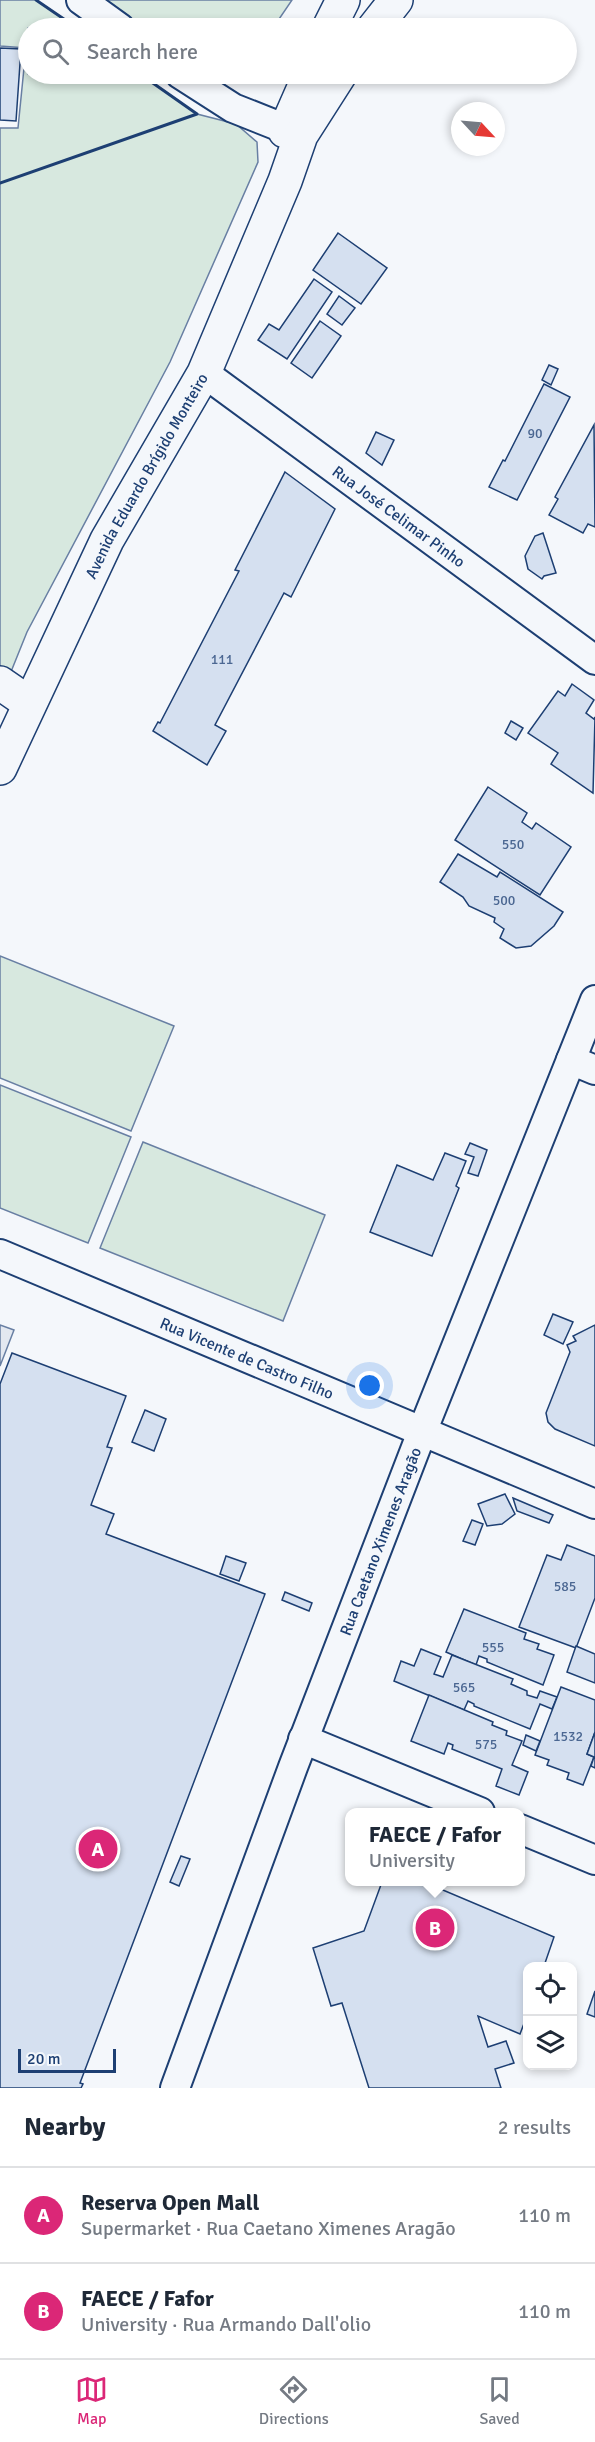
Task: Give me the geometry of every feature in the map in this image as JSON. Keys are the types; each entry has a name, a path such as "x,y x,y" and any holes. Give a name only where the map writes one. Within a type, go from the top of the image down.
{"main road":[{"path":"334,18 343,0"},
{"path":"382,18 396,0"},
{"name":"Avenida Eduardo Brígido Monteiro","path":"0,768 107,540 204,373 285,181 293,132 307,84"},
{"name":"Avenida Eduardo Brígido Monteiro","path":"293,132 332,84"},
{"path":"0,683 29,703"}],"street":[{"path":"81,0 106,18"},
{"path":"196,84 233,108 293,132"},
{"name":"Rua José Celimar Pinho","path":"204,373 595,660"},
{"name":"Rua Caetano Ximenes Aragão","path":"175,2088 303,1739 422,1432 583,1065 595,1000"},
{"name":"Rua Vicente de Castro Filho","path":"0,1254 595,1504"},
{"path":"303,1739 470,1808"},
{"path":"525,1831 595,1860"}],"shaded area":[{"path":"0,0 36,0 62,18 18,18 18,47 0,46"},
{"path":"105,0 292,0 280,18 129,18"},
{"path":"22,84 154,84 197,114 236,124 257,142 258,162 170,362 27,632 0,699 0,128 18,128"},
{"path":"0,956 174,1026 131,1131 0,1078"},
{"path":"0,1085 131,1137 88,1243 0,1208"},
{"path":"143,1142 325,1215 283,1321 100,1248"},
{"path":"0,1325 14,1330 0,1366"}],"building":[{"path":"0,48 18,49 16,121 0,120"},
{"path":"338,233 387,268 361,304 313,270"},
{"path":"314,279 332,292 287,359 258,340 269,324 279,330"},
{"path":"339,296 355,308 342,325 327,314"},
{"path":"320,321 341,336 312,378 291,363"},
{"path":"549,365 558,369 551,385 542,380"},
{"path":"544,384 570,397 517,500 489,487 503,460 505,461"},
{"path":"594,425 595,527 588,524 583,533 549,515 558,499 555,497"},
{"path":"376,432 394,440 382,465 366,453"},
{"path":"285,472 335,509 291,597 284,593 215,725 226,731 207,765 153,731 158,722 160,723 239,571 235,570"},
{"path":"543,533 556,573 544,576 542,579 528,569 525,556 535,536"},
{"path":"572,684 594,700 586,713 594,719 595,717 593,793 551,764 558,753 528,733 558,691 565,696"},
{"path":"511,721 523,728 516,740 505,733"},
{"path":"488,787 527,813 522,822 532,829 536,823 571,847 540,895 455,840"},
{"path":"458,854 497,877 500,872 563,912 554,926 531,946 516,948 500,938 504,929 494,922 495,918 469,906 463,897 440,882"},
{"path":"470,1143 487,1150 478,1176 468,1173 474,1157 465,1154"},
{"path":"445,1153 466,1161 456,1186 459,1188 432,1256 370,1232 397,1165 433,1180"},
{"path":"553,1314 573,1322 563,1344 544,1335"},
{"path":"595,1325 595,1446 555,1429 548,1422 546,1413 570,1352 567,1345 576,1341 573,1336"},
{"path":"12,1353 126,1396 107,1447 112,1448 91,1505 114,1514 106,1534 265,1594 80,2083 83,2084 81,2088 0,2088 0,1384"},
{"path":"145,1410 166,1419 154,1451 132,1442"},
{"path":"505,1494 515,1514 502,1524 487,1526 478,1504"},
{"path":"513,1498 553,1515 549,1523 517,1511"},
{"path":"472,1520 483,1524 475,1545 463,1541"},
{"path":"567,1545 595,1556 595,1598 576,1648 519,1627 547,1555 561,1560"},
{"path":"226,1556 246,1563 239,1581 220,1574"},
{"path":"285,1592 312,1603 309,1611 282,1600"},
{"path":"464,1609 526,1633 524,1639 539,1644 537,1649 554,1655 543,1685 487,1662 487,1659 479,1656 476,1665 446,1652"},
{"path":"576,1646 595,1654 595,1683 567,1672"},
{"path":"421,1649 441,1657 434,1674 443,1677 452,1655 513,1679 511,1684 527,1691 527,1695 537,1698 540,1691 557,1697 552,1709 540,1704 530,1729 474,1706 468,1701 464,1710 394,1681 401,1661 414,1666"},
{"path":"561,1687 595,1700 595,1732 587,1754 594,1757 583,1785 567,1779 569,1773 547,1765 549,1760 535,1755"},
{"path":"429,1695 493,1722 492,1725 507,1731 506,1735 522,1741 512,1765 528,1772 519,1795 496,1786 502,1769 452,1749 453,1745 448,1743 444,1754 411,1741"},
{"path":"595,1732 595,1768 591,1766 594,1757 587,1754"},
{"path":"526,1735 540,1741 536,1751 523,1745"},
{"path":"181,1856 190,1859 179,1886 170,1882"},
{"path":"381,1886 433,1886 554,1937 545,1962 523,1962 523,2026 520,2034 478,2016 488,2047 506,2041 514,2063 495,2069 501,2088 369,2088 342,2003 331,2006 313,1948 364,1931"},
{"path":"595,1991 595,2017 587,2014"}],"wall":[{"path":"36,0 62,18"},
{"path":"0,183 197,114 154,84"}],"place":[{"name":"Reserva Open Mall","path":"98,1849"},
{"name":"FAECE / Fafor","path":"435,1928"}]}
